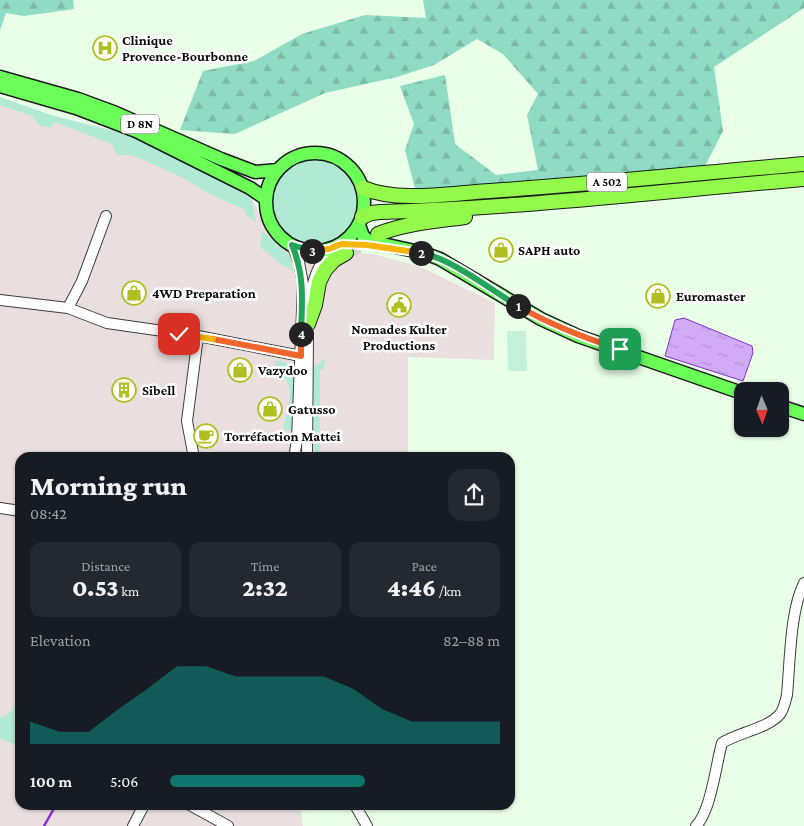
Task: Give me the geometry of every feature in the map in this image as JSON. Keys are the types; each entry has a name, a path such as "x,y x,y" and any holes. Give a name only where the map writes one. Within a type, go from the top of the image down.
{"highway":[{"name":"A 502","path":"363,188 382,195 430,195 588,184 804,164"},
{"name":"A 502","path":"360,221 371,213 380,212 452,210 534,204 804,179"},
{"path":"378,234 393,228 508,211 534,204"},
{"path":"308,324 315,306 319,282 325,270 334,260 339,248"}],"main road":[{"name":"D 8N","path":"0,77 78,99 116,113 255,172 278,170"},
{"name":"D 8N","path":"0,86 76,108 136,131 250,188 266,199"},
{"path":"339,248 352,235 360,221 365,203 363,188 355,173 342,161 326,154 310,153 295,157 278,170 272,179 266,199 270,222 280,236 292,245 306,250 339,248 367,245 424,254"},
{"path":"360,221 363,236 369,241 424,254 458,269 534,315 578,336 734,390"},
{"path":"789,409 804,414"}],"street":[{"path":"68,308 82,281 106,216"},
{"path":"292,245 299,262 303,284 295,452"},
{"path":"0,300 68,308 107,323 198,336 301,356"},
{"path":"307,452 308,324"},
{"path":"193,452 187,421 198,336"},
{"path":"0,508 15,510"},
{"path":"696,826 702,821 722,743 772,721 779,715 784,706 787,695 798,596 804,583"},
{"path":"133,826 141,810"},
{"path":"199,810 228,826"},
{"path":"357,810 367,826"}],"shaded area":[{"path":"0,104 175,156 251,195 266,228 276,241 287,250 373,254 421,267 495,303 494,360 408,357 408,452 15,452 15,810 301,810 303,826 0,826"}],"green space":[{"path":"0,0 73,0 74,9 24,16 6,13 0,30"},
{"path":"423,0 804,0 804,8 714,67 723,131 703,170 471,187 415,189 405,150 414,124 400,86 445,75 455,144 496,175 538,170 527,115 538,94 503,54 477,39 434,65 397,77 325,93 235,134 180,130 203,71 254,61 302,34 365,15 426,18"},
{"path":"0,97 51,115 126,134 251,197 256,221 247,216 245,210 214,196 179,176 132,155 117,155 112,144 54,122 51,128 39,125 32,116 0,105"},
{"path":"315,160 331,163 350,179 354,186 357,202 354,218 338,237 331,241 315,244 299,241 280,225 276,218 273,202 276,186 292,167 299,163"},
{"path":"262,231 290,256 293,271 279,263 260,247"},
{"path":"507,331 526,331 527,371 508,371"},
{"path":"325,358 324,369 320,370 320,452 314,452 314,367"},
{"path":"275,360 289,364 294,373 291,430 283,430 290,389 278,370"},
{"path":"15,708 15,745 0,738 0,717 5,716"}],"water":[{"path":"684,318 752,346 753,353 743,381 665,356 675,320"}],"waterway":[{"path":"44,826 53,810"}],"tunnel":[{"path":"346,253 378,235"}],"place":[{"name":"Clinique Provence-Bourbonne","path":"105,48"},
{"name":"SAPH auto","path":"501,250"},
{"name":"4WD Preparation","path":"134,293"},
{"name":"Euromaster","path":"658,296"},
{"name":"Nomades Kulter Productions","path":"399,305"},
{"name":"Vazydoo","path":"240,370"},
{"name":"Sibell","path":"124,390"},
{"name":"Gatusso","path":"270,409"},
{"name":"Torréfaction Mattei","path":"206,436"}],"route":[{"path":"179,334 301,356 303,284 299,262 292,245 314,251 334,248 341,244 367,245 424,254 440,260 541,319 578,336 620,349"}]}
